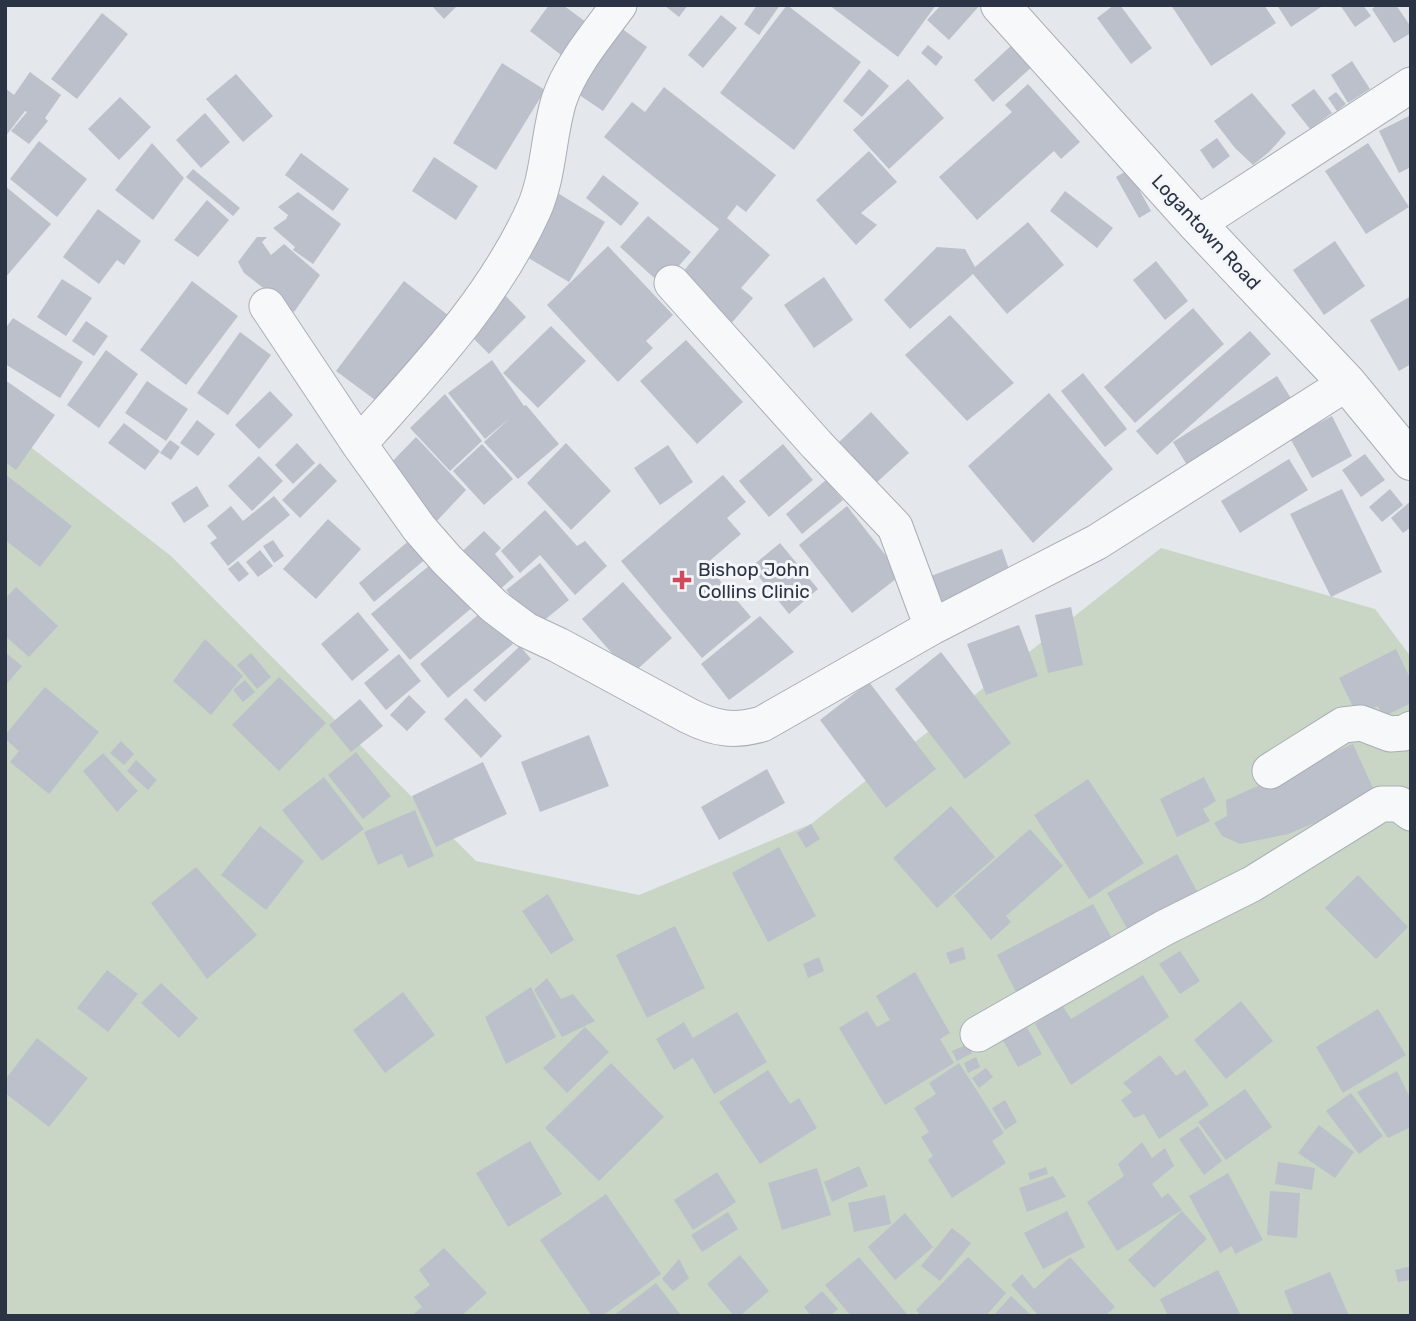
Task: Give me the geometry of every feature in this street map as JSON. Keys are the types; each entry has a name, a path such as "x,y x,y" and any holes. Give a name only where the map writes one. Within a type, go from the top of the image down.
{"street":[{"path":"359,444 442,350 494,283 534,208 547,165 558,102 566,82 619,5"},
{"name":"Logantown Road","path":"1000,5 1197,224 1347,383 1411,461"},
{"path":"1197,224 1411,85"},
{"path":"672,283 817,445 895,527 932,627"},
{"path":"267,306 419,528 494,606 526,630 710,726 725,730 762,724 932,627 1097,541 1347,383"},
{"path":"1270,771 1343,725 1361,723 1390,734 1411,730"},
{"path":"978,1034 1164,928 1252,884 1381,804 1399,804 1411,813"}],"green space":[{"path":"5,427 171,556 476,861 639,895 811,824 1161,548 1375,609 1411,657 1411,1316 5,1316"}],"building":[{"path":"431,5 458,5 444,19"},
{"path":"549,5 563,5 590,25 565,58 530,31"},
{"path":"664,5 688,5 679,17"},
{"path":"757,5 780,5 759,35 744,24"},
{"path":"787,5 861,62 794,150 720,93"},
{"path":"829,5 936,5 898,57"},
{"path":"941,5 980,5 949,40 927,20"},
{"path":"1114,5 1120,5 1152,48 1131,64 1097,18"},
{"path":"1171,5 1264,5 1276,23 1211,66"},
{"path":"1277,5 1324,5 1291,27"},
{"path":"1340,5 1363,5 1371,16 1355,27"},
{"path":"1377,5 1396,5 1411,27 1411,33 1394,43 1372,9"},
{"path":"102,13 128,34 77,99 51,79"},
{"path":"721,15 737,28 703,68 688,55"},
{"path":"617,25 647,47 603,111 572,90"},
{"path":"1014,43 1034,65 993,102 974,80"},
{"path":"928,45 943,57 936,66 921,53"},
{"path":"1352,61 1370,89 1348,103 1331,75"},
{"path":"502,63 545,90 496,170 453,143"},
{"path":"869,69 889,86 862,117 843,101"},
{"path":"30,72 61,95 45,118 48,121 29,144 11,131 27,112 25,111 5,137 5,88 14,95"},
{"path":"236,74 273,116 243,142 206,99"},
{"path":"908,79 944,118 889,169 853,130"},
{"path":"1028,84 1080,142 1061,159 1054,151 977,220 939,177 1012,112 1005,105"},
{"path":"664,87 776,175 746,212 737,205 727,218 770,255 741,288 753,298 729,326 676,280 719,229 604,137 632,102 645,112"},
{"path":"1314,89 1332,113 1310,129 1291,105"},
{"path":"1336,92 1346,104 1337,111 1328,98"},
{"path":"1252,93 1286,133 1253,165 1235,148 1214,121"},
{"path":"120,97 151,127 119,160 88,129"},
{"path":"205,113 230,142 201,168 176,140"},
{"path":"1411,115 1411,167 1399,173 1379,131"},
{"path":"1217,138 1230,156 1213,169 1200,150"},
{"path":"39,141 87,179 57,217 10,179"},
{"path":"152,143 184,178 153,220 115,190"},
{"path":"1368,143 1409,207 1366,234 1325,171"},
{"path":"869,151 897,182 861,213 877,225 856,245 816,200"},
{"path":"301,153 349,189 333,211 285,175"},
{"path":"434,157 478,186 456,220 412,191"},
{"path":"193,169 240,208 233,216 186,177"},
{"path":"1128,170 1151,211 1139,218 1116,177"},
{"path":"603,175 639,203 621,226 586,198"},
{"path":"5,186 51,224 5,278"},
{"path":"1065,191 1113,228 1097,248 1050,211"},
{"path":"298,192 341,224 313,264 293,250 295,247 273,228 288,215 278,207"},
{"path":"556,192 605,222 569,282 520,253"},
{"path":"207,200 229,220 198,257 174,240"},
{"path":"98,209 141,241 124,265 117,260 99,284 63,257"},
{"path":"648,216 691,252 662,285 620,247"},
{"path":"1028,222 1064,265 1007,314 973,274 910,329 884,300 937,247 965,249 975,267"},
{"path":"257,237 267,237 262,242 271,255 284,244 320,275 294,312 244,273 238,262"},
{"path":"1335,241 1365,286 1324,315 1293,270"},
{"path":"608,246 673,315 646,341 653,348 618,382 547,305"},
{"path":"1156,261 1188,301 1165,320 1133,280"},
{"path":"824,277 853,320 814,348 784,305"},
{"path":"62,279 92,298 66,336 37,317"},
{"path":"192,281 238,316 186,385 140,350"},
{"path":"404,281 453,319 386,408 336,371"},
{"path":"502,292 526,317 489,354 464,329"},
{"path":"1411,296 1411,364 1399,371 1370,320"},
{"path":"1193,308 1224,344 1135,423 1104,387"},
{"path":"950,315 1014,383 967,421 905,355"},
{"path":"13,318 83,362 60,398 5,364 5,329"},
{"path":"86,321 108,336 94,356 72,341"},
{"path":"551,326 586,361 538,408 503,373"},
{"path":"1250,331 1271,354 1157,455 1136,431"},
{"path":"240,332 271,355 228,415 197,393"},
{"path":"686,340 743,402 697,444 640,381"},
{"path":"106,350 138,374 99,428 67,405"},
{"path":"492,360 524,406 526,405 559,444 518,479 484,442 510,418 485,439 448,393"},
{"path":"1083,373 1127,429 1105,447 1061,391"},
{"path":"1277,376 1294,403 1190,470 1173,442"},
{"path":"5,380 55,415 16,470 5,462"},
{"path":"147,381 188,409 166,441 125,413"},
{"path":"270,391 293,415 259,449 235,425"},
{"path":"1049,393 1113,469 1033,543 968,466"},
{"path":"445,394 482,441 450,471 410,428"},
{"path":"871,412 909,453 876,483 838,443"},
{"path":"1332,416 1352,456 1312,478 1290,438"},
{"path":"197,420 215,434 198,456 180,443"},
{"path":"124,423 160,451 145,470 108,443"},
{"path":"416,437 466,490 434,524 380,474"},
{"path":"170,440 180,447 171,460 160,453"},
{"path":"297,443 315,463 293,484 275,465"},
{"path":"566,443 611,491 571,530 527,483"},
{"path":"482,444 513,479 484,505 453,471"},
{"path":"783,444 813,480 769,517 739,481"},
{"path":"668,445 693,482 660,505 634,468"},
{"path":"1365,454 1385,480 1361,497 1342,470"},
{"path":"259,456 283,481 252,511 228,486"},
{"path":"1289,459 1308,490 1240,533 1221,501"},
{"path":"320,463 337,481 300,518 282,500"},
{"path":"5,474 72,526 40,567 5,540"},
{"name":"Bishop John Collins Clinic","path":"723,475 746,502 727,518 741,534 706,564 751,617 702,658 621,561"},
{"path":"826,480 843,500 802,534 786,514"},
{"path":"197,486 209,506 184,523 171,503"},
{"path":"1342,489 1382,572 1331,597 1290,514"},
{"path":"1390,489 1403,505 1382,522 1369,507"},
{"path":"274,496 290,515 228,566 210,543 217,538 207,526 231,506 243,521"},
{"path":"1411,501 1411,527 1403,533 1391,518"},
{"path":"847,506 901,575 852,613 799,545"},
{"path":"545,510 577,546 585,541 607,566 575,595 540,555 520,573 501,551"},
{"path":"328,519 361,549 316,599 283,569"},
{"path":"484,531 501,548 495,554 514,577 491,597 454,559"},
{"path":"411,539 427,558 374,602 359,583"},
{"path":"273,540 284,556 274,563 263,546"},
{"path":"780,543 818,589 789,614 751,567"},
{"path":"1002,549 1013,581 943,607 931,576"},
{"path":"260,550 273,566 258,577 246,562"},
{"path":"436,560 474,606 410,660 371,614"},
{"path":"238,561 249,574 239,582 228,569"},
{"path":"540,563 569,600 536,627 506,590"},
{"path":"623,582 672,638 631,675 582,619"},
{"path":"16,587 58,626 29,657 5,636 5,599"},
{"path":"1071,607 1083,665 1048,673 1035,615"},
{"path":"485,609 513,644 448,698 420,664"},
{"path":"358,612 389,650 352,681 321,644"},
{"path":"760,616 794,652 729,700 701,664"},
{"path":"1019,625 1038,676 986,695 967,644"},
{"path":"205,639 243,676 211,715 173,681"},
{"path":"520,646 531,659 485,702 473,690"},
{"path":"1396,649 1411,680 1411,703 1383,717 1378,706 1357,715 1339,678"},
{"path":"5,652 22,666 5,686"},
{"path":"941,652 1011,743 965,779 895,689"},
{"path":"251,653 271,677 257,689 237,665"},
{"path":"399,654 421,681 386,710 364,683"},
{"path":"279,677 326,723 279,771 232,725"},
{"path":"245,680 255,692 243,702 233,690"},
{"path":"869,682 936,769 886,808 820,720"},
{"path":"45,687 99,732 49,794 10,762 19,751 5,739 5,735"},
{"path":"409,695 426,712 407,731 390,715"},
{"path":"466,698 502,736 481,758 444,719"},
{"path":"360,699 383,726 351,752 329,725"},
{"path":"589,735 609,786 540,812 521,762"},
{"path":"121,741 134,754 124,765 110,753"},
{"path":"1353,744 1377,797 1288,834 1240,844 1222,836 1214,823 1227,816 1226,800"},
{"path":"356,752 391,796 363,819 328,775"},
{"path":"103,753 138,791 117,812 83,771"},
{"path":"136,760 157,780 148,790 127,771"},
{"path":"483,762 507,814 436,847 412,796"},
{"path":"767,769 785,803 719,840 701,807"},
{"path":"324,777 364,829 322,861 282,810"},
{"path":"1204,777 1216,801 1203,809 1210,821 1177,837 1160,799"},
{"path":"1088,779 1144,863 1089,899 1034,815"},
{"path":"951,806 995,857 937,908 893,858"},
{"path":"415,810 434,856 408,868 402,854 378,865 364,832"},
{"path":"811,824 820,839 806,848 797,833"},
{"path":"260,826 304,861 266,910 221,875"},
{"path":"1030,829 1063,866 1006,916 1011,922 991,940 954,896"},
{"path":"779,847 816,916 768,942 732,873"},
{"path":"1177,854 1198,893 1129,932 1107,893"},
{"path":"196,867 257,935 207,979 151,903"},
{"path":"1358,875 1408,927 1376,959 1325,908"},
{"path":"548,894 574,940 551,954 522,911"},
{"path":"1093,904 1114,942 1017,994 997,955"},
{"path":"675,926 705,988 647,1018 616,955"},
{"path":"963,947 966,959 950,964 946,953"},
{"path":"1180,951 1200,981 1180,994 1159,964"},
{"path":"819,957 824,971 808,978 803,964"},
{"path":"107,970 138,994 108,1032 77,1008"},
{"path":"915,972 950,1033 940,1039 954,1063 885,1105 839,1028 867,1011 877,1027 890,1020 876,996"},
{"path":"1143,975 1169,1017 1071,1085 1035,1024 1062,1005 1071,1019"},
{"path":"547,978 561,999 573,994 595,1021 562,1037 534,990"},
{"path":"161,983 198,1018 179,1038 141,1003"},
{"path":"531,987 556,1037 506,1064 485,1017"},
{"path":"403,992 435,1035 385,1073 353,1030"},
{"path":"1241,1001 1273,1041 1226,1079 1194,1040"},
{"path":"1378,1009 1406,1055 1343,1093 1316,1047"},
{"path":"737,1012 767,1062 714,1094 693,1058 674,1070 656,1039 684,1022 693,1038"},
{"path":"1025,1024 1042,1054 1018,1067 1001,1037"},
{"path":"585,1027 609,1052 567,1093 543,1068"},
{"path":"37,1038 88,1078 49,1127 5,1093 5,1080"},
{"path":"968,1044 972,1053 957,1061 952,1051"},
{"path":"1160,1055 1176,1076 1185,1070 1209,1105 1159,1139 1144,1114 1134,1118 1121,1100 1132,1092 1123,1083"},
{"path":"976,1057 980,1067 968,1073 964,1063"},
{"path":"611,1063 664,1117 599,1181 545,1128"},
{"path":"959,1063 1004,1133 992,1141 1006,1163 952,1198 928,1160 933,1156 921,1137 929,1132 914,1108 936,1094 929,1083"},
{"path":"986,1068 993,1077 979,1088 972,1078"},
{"path":"768,1070 790,1104 799,1098 817,1128 760,1164 719,1102"},
{"path":"1397,1071 1411,1100 1411,1127 1388,1138 1357,1092"},
{"path":"1245,1089 1272,1127 1226,1160 1198,1122"},
{"path":"1351,1093 1383,1136 1359,1154 1326,1111"},
{"path":"1005,1100 1017,1122 1005,1130 992,1108"},
{"path":"1319,1125 1354,1152 1335,1178 1298,1153"},
{"path":"1198,1126 1222,1161 1204,1175 1179,1139"},
{"path":"530,1141 562,1194 508,1227 476,1173"},
{"path":"1142,1142 1152,1158 1165,1148 1174,1166 1152,1184 1162,1198 1168,1193 1182,1210 1117,1251 1087,1202 1124,1176 1118,1164"},
{"path":"1278,1162 1315,1168 1312,1190 1275,1184"},
{"path":"859,1166 868,1186 832,1202 824,1182"},
{"path":"1046,1167 1048,1174 1030,1180 1028,1173"},
{"path":"817,1168 831,1215 782,1230 768,1183"},
{"path":"717,1172 736,1202 693,1230 674,1200"},
{"path":"1228,1173 1263,1240 1235,1254 1232,1246 1220,1253 1189,1196"},
{"path":"1053,1176 1066,1197 1027,1212 1019,1188"},
{"path":"1270,1191 1300,1193 1297,1238 1267,1235"},
{"path":"606,1194 661,1274 602,1316 592,1316 540,1240"},
{"path":"885,1195 891,1224 854,1232 848,1203"},
{"path":"1067,1211 1085,1247 1043,1269 1024,1233"},
{"path":"1182,1211 1207,1239 1154,1288 1128,1260"},
{"path":"728,1212 738,1229 702,1252 691,1235"},
{"path":"905,1213 933,1247 895,1280 868,1247"},
{"path":"952,1228 971,1243 940,1281 921,1266"},
{"path":"444,1248 487,1293 461,1316 411,1316 422,1307 414,1297 430,1285 419,1270"},
{"path":"740,1255 769,1291 740,1316 734,1316 707,1284"},
{"path":"859,1257 907,1314 905,1316 851,1316 825,1285"},
{"path":"968,1257 1006,1293 986,1316 921,1316 916,1310"},
{"path":"1070,1257 1115,1307 1105,1316 1039,1316 1011,1285 1022,1274 1034,1289"},
{"path":"679,1259 689,1278 673,1291 662,1279"},
{"path":"1411,1266 1411,1280 1398,1282 1395,1270"},
{"path":"1218,1270 1241,1316 1168,1316 1160,1299"},
{"path":"1330,1272 1349,1316 1294,1316 1284,1291"},
{"path":"656,1283 680,1314 613,1316"},
{"path":"822,1291 838,1309 830,1316 811,1316 804,1307"},
{"path":"1011,1296 1032,1316 993,1316"}],"place":[{"name":"Bishop John Collins Clinic","path":"682,580"}]}
